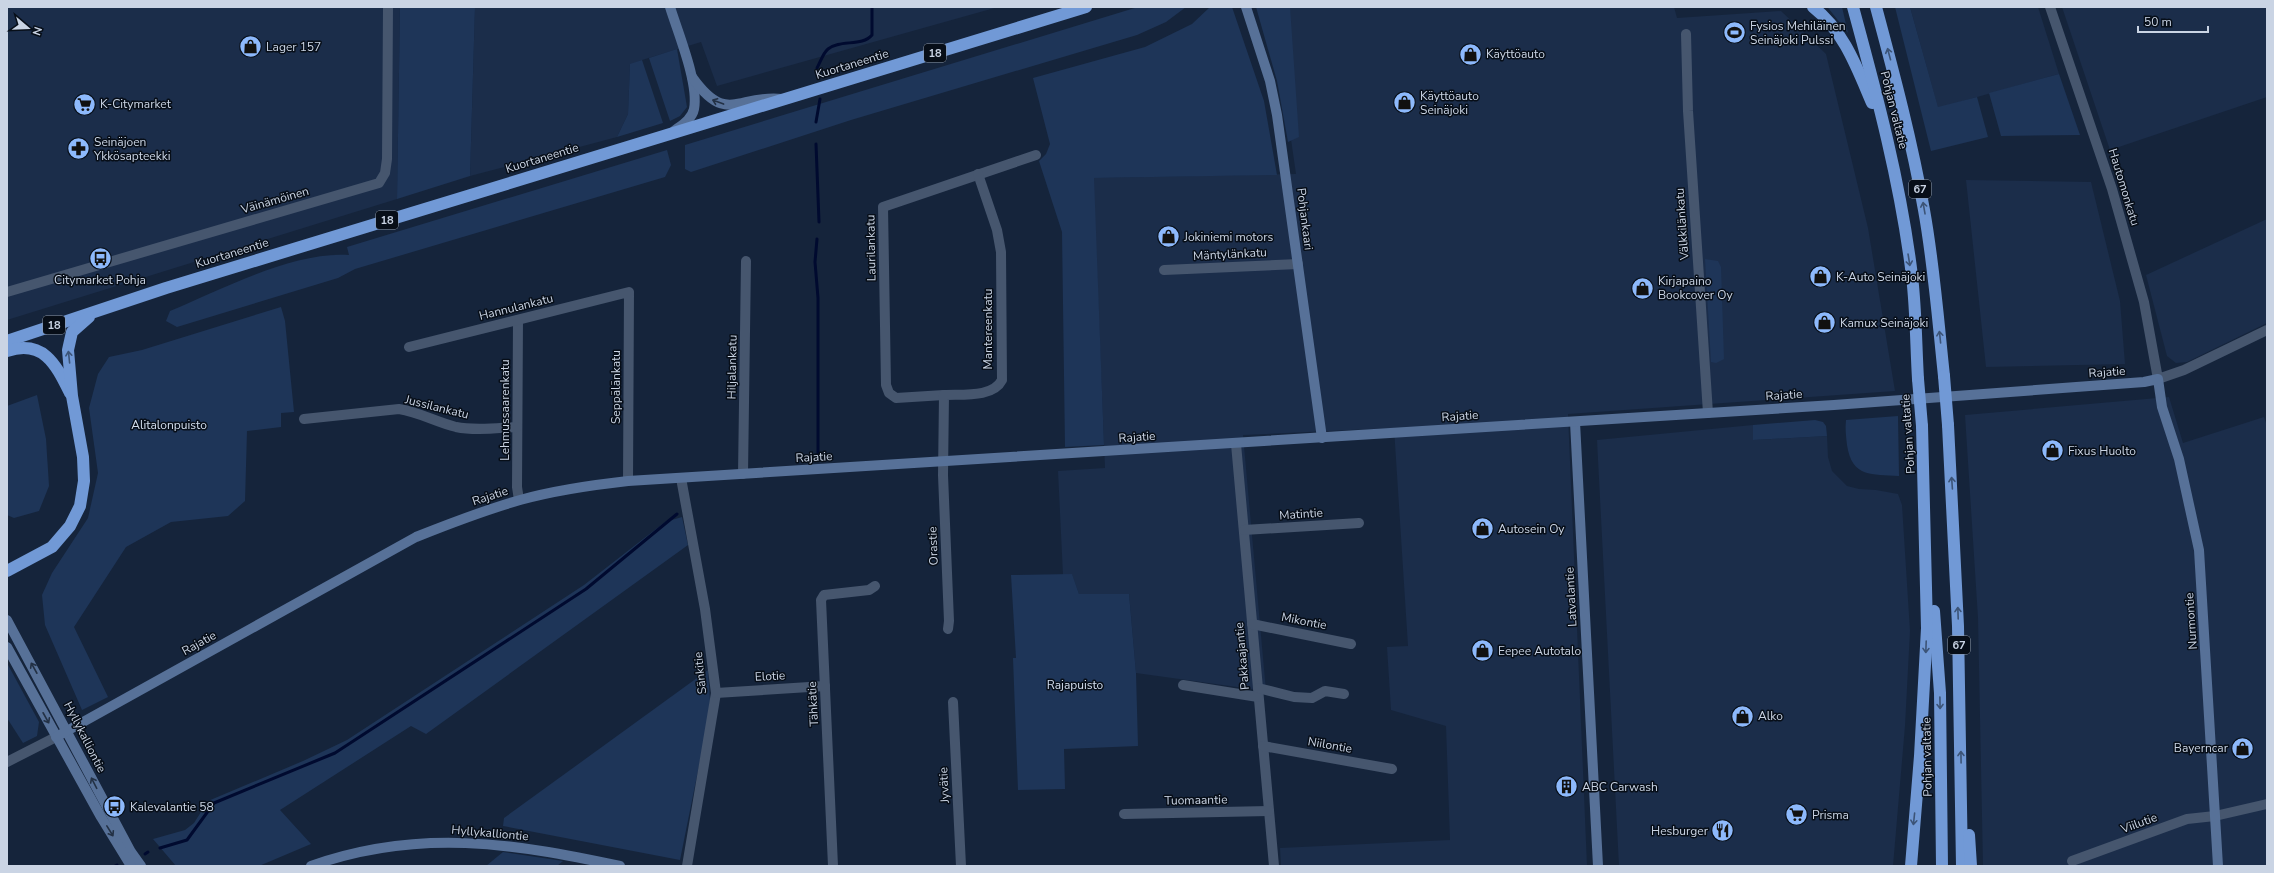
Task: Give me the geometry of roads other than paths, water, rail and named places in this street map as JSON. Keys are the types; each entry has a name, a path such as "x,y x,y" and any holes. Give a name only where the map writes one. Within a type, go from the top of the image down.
{"highway":[{"name":"Kuortaneentie","path":"7,341 101,308 1086,7"},
{"path":"1813,7 1821,13 1845,42 1888,139"},
{"name":"Pohjan valtatie","path":"1853,7 1888,139 1912,277 1940,693 1942,866"},
{"name":"Pohjan valtatie","path":"1876,7 1912,147 1934,272 1948,425 1958,626 1962,866"},
{"path":"7,571 52,547 70,526 80,506 84,481 83,457 72,396 69,338 77,325 101,308"},
{"path":"7,351 20,347 40,352 50,358 58,369 72,396"},
{"path":"1911,866 1920,756 1927,628 1922,426"},
{"path":"1961,779 1971,866"}],"street":[{"name":"Väinämöinen","path":"7,292 379,183 385,174 387,159 388,7"},
{"path":"670,7 691,75 694,108 685,123 673,132"},
{"name":"Pohjankaari","path":"1246,7 1270,81 1277,115 1322,438"},
{"name":"Hautomonkatu","path":"2050,7 2112,189 2144,302 2158,379"},
{"name":"Välkkilänkatu","path":"1686,34 1688,111 1708,413"},
{"path":"691,75 703,93 713,101 724,104 735,105 765,97 783,99"},
{"name":"Laurilankatu","path":"944,395 896,398 889,393 886,385 883,207 1036,155"},
{"name":"Mantereenkatu","path":"944,395 991,392 998,388 1002,380 1001,252 997,230 978,174"},
{"name":"Hiljalankatu","path":"743,474 746,261"},
{"name":"Mäntylänkatu","path":"1164,270 1298,264"},
{"name":"Hannulankatu","path":"409,347 629,292"},
{"name":"Seppälänkatu","path":"628,481 629,292"},
{"name":"Lehmussaarenkatu","path":"518,320 517,487 519,500"},
{"name":"Rajatie","path":"56,737 416,537 472,515 519,500 580,486 628,481 943,463 1575,422 2136,383 2158,379 2184,370 2267,330"},
{"name":"Nurmontie","path":"2158,379 2162,406 2178,459 2199,550 2218,866"},
{"path":"943,463 944,395"},
{"name":"Jussilankatu","path":"304,419 400,410 415,412 456,427 471,429 517,427"},
{"name":"Latvalantie","path":"1575,422 1598,866"},
{"name":"Pakkaajantie","path":"1236,444 1274,866"},
{"name":"Orastie","path":"943,463 949,621 948,629"},
{"name":"Sänkitie","path":"681,478 705,609 716,693 687,866"},
{"name":"Matintie","path":"1244,530 1359,523"},
{"name":"Tähkätie","path":"833,866 821,600 824,595 869,590 876,586"},
{"name":"Hyllykalliontie","path":"7,620 68,731 110,813 141,866"},
{"name":"Mikontie","path":"1252,624 1350,644"},
{"name":"Hyllykalliontie","path":"7,647 101,817 132,866"},
{"path":"1184,685 1294,697 1312,698 1324,691 1344,694"},
{"name":"Elotie","path":"716,693 825,686"},
{"name":"Jyvätie","path":"952,702 961,866"},
{"path":"7,762 56,737"},
{"name":"Niilontie","path":"1263,746 1392,769"},
{"name":"Viilutie","path":"2072,861 2187,819 2215,816 2267,804"},
{"name":"Tuomaantie","path":"1124,814 1268,811"},
{"name":"Hyllykalliontie","path":"311,866 339,856 370,850 422,843 462,842 498,844 567,855 620,866"}],"waterway":[{"path":"817,68 828,49 839,44 863,41 872,35 872,7"},
{"path":"816,122 820,99"},
{"path":"816,144 819,222"},
{"path":"817,239 815,262 818,298 818,460"},
{"path":"160,848 187,840 214,803 335,753 586,589 677,514"}],"place":[{"name":"Fysios Mehiläinen Seinäjoki Pulssi","path":"1735,33"},
{"name":"Lager 157","path":"250,47"},
{"name":"Käyttöauto","path":"1470,54"},
{"name":"Käyttöauto Seinäjoki","path":"1404,103"},
{"name":"K-Citymarket","path":"85,104"},
{"name":"Seinäjoen Ykkösapteekki","path":"79,149"},
{"name":"Jokiniemi motors","path":"1169,237"},
{"name":"Citymarket Pohja","path":"100,259"},
{"name":"K-Auto Seinäjoki","path":"1820,277"},
{"name":"Kirjapaino Bookcover Oy","path":"1642,288"},
{"name":"Kamux Seinäjoki","path":"1825,323"},
{"name":"Fixus Huolto","path":"2053,451"},
{"name":"Autosein Oy","path":"1483,529"},
{"name":"Eepee Autotalo","path":"1482,651"},
{"name":"Alko","path":"1743,716"},
{"name":"Bayerncar","path":"2243,748"},
{"name":"ABC Carwash","path":"1567,787"},
{"name":"Kalevalantie 58","path":"114,807"},
{"name":"Prisma","path":"1796,815"},
{"name":"Hesburger","path":"1723,831"}],"park label":[{"name":"Alitalonpuisto","path":"169,425"},
{"name":"Rajapuisto","path":"1075,685"}]}
